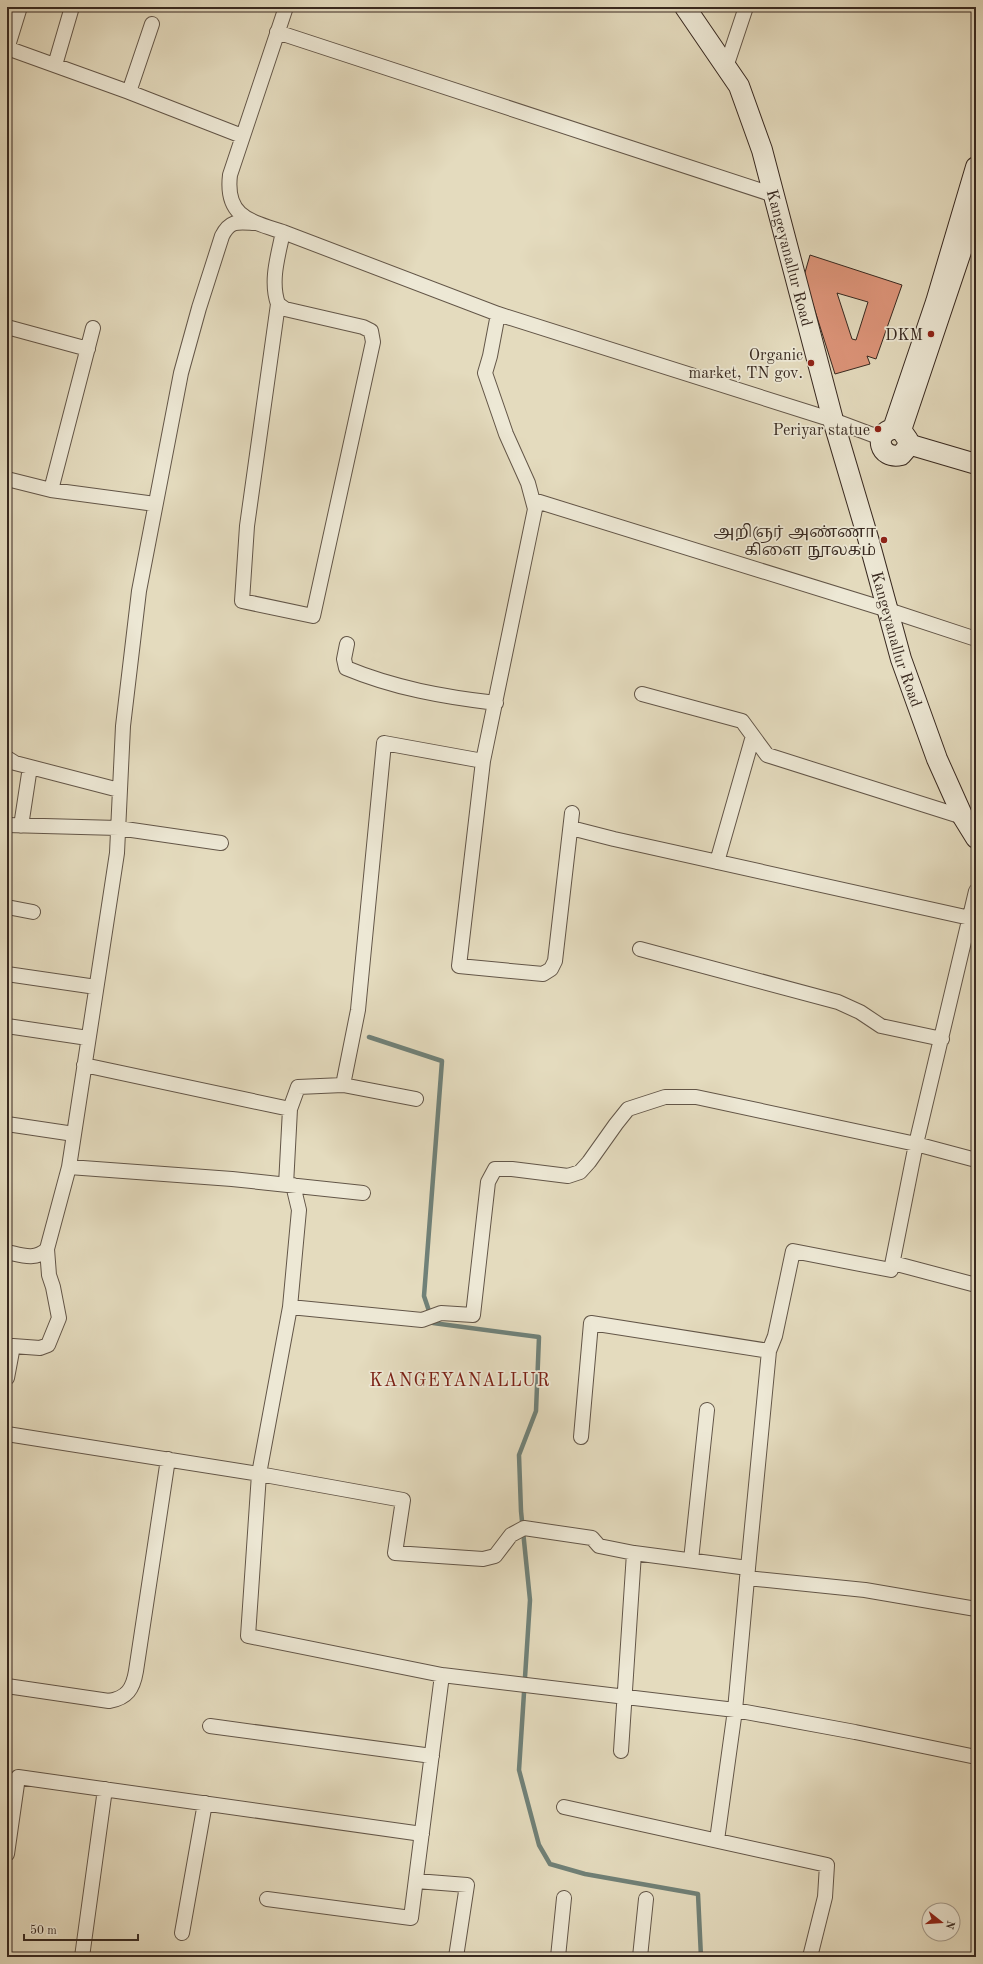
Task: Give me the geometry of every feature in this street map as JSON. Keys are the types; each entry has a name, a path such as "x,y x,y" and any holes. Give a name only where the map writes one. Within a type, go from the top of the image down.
{"street":[{"path":"20,7 7,48 129,92 242,136"},
{"path":"54,65 72,7"},
{"path":"286,7 230,174 228,188 232,202 240,215 254,223 283,232 498,314 833,420 896,435 976,464"},
{"name":"Kangeyanallur Road","path":"685,7 739,86 762,150 833,420 901,659 937,759 963,817 976,838"},
{"path":"726,67 746,7"},
{"path":"129,92 152,24"},
{"path":"277,32 774,196"},
{"path":"896,435 976,167"},
{"path":"896,435 975,216"},
{"path":"7,1378 13,1346 40,1348 48,1345 59,1318 49,1275 47,1249 69,1166 112,889 117,853 122,726 129,661 139,591 181,373 198,308 226,227 236,222 254,223"},
{"path":"278,304 285,308 363,327 371,332 373,342 313,616 242,601 247,526 278,304 275,294 275,277 283,232"},
{"path":"498,314 485,373 506,434 528,483 535,509 483,761 459,966 543,974 551,969 555,961 572,813"},
{"path":"7,327 88,349"},
{"path":"51,490 93,328"},
{"path":"7,479 51,490 155,504"},
{"path":"532,500 888,610 976,639"},
{"path":"347,644 344,659 346,668 373,680 424,692 496,703"},
{"path":"642,694 742,721 767,755 963,817"},
{"path":"717,862 753,736"},
{"path":"343,1085 358,1010 384,743 483,761"},
{"path":"7,758 15,763 119,790"},
{"path":"30,767 14,825 118,828 221,843"},
{"path":"570,828 970,918"},
{"path":"717,1840 735,1710 768,1351 775,1336 793,1252 891,1270 916,1144 976,891"},
{"path":"7,907 33,912"},
{"path":"640,950 838,1002 860,1012 881,1026 942,1039"},
{"path":"7,974 96,987"},
{"path":"7,1026 88,1038"},
{"path":"84,1065 290,1109"},
{"path":"416,1099 343,1085 298,1087 290,1109 289,1185 299,1210 290,1307 260,1474 248,1636 442,1676 735,1710 855,1732 976,1757"},
{"path":"290,1307 422,1320 441,1313 473,1315 488,1182 495,1169 512,1169 568,1176 580,1172 590,1162 628,1109 650,1100 665,1097 696,1097 916,1144 976,1160"},
{"path":"7,1124 74,1134"},
{"path":"69,1166 162,1173 363,1193"},
{"path":"7,1252 32,1257 42,1255 47,1249"},
{"path":"893,1263 976,1285"},
{"path":"581,1437 591,1323 768,1351"},
{"path":"691,1560 708,1410"},
{"path":"7,1434 260,1474 403,1500 395,1553 483,1559 495,1556 519,1531 592,1538 600,1546 634,1553 691,1560 748,1573 865,1590 976,1609"},
{"path":"7,1686 108,1701 119,1699 129,1692 134,1682 136,1671 168,1459"},
{"path":"621,1751 623,1698 634,1553"},
{"path":"267,1899 411,1918 442,1676"},
{"path":"210,1726 432,1756"},
{"path":"7,1854 18,1777 422,1834"},
{"path":"82,1957 105,1789"},
{"path":"182,1932 205,1803"},
{"path":"564,1807 717,1840 827,1866 825,1897 810,1957"},
{"path":"416,1881 467,1885 456,1957"},
{"path":"558,1957 564,1898"},
{"path":"640,1957 646,1899"}],"building":[{"path":"810,255 902,285 876,359 867,356 870,364 835,374 804,276","holes":["837,293 868,302 856,340 852,339"]}],"waterway":[{"path":"369,1037 442,1061 424,1296 433,1323 539,1337 536,1411 519,1455 521,1511 530,1600 519,1770 539,1845 550,1864 585,1874 698,1894 701,1957"}],"place":[{"name":"DKM","path":"931,334"},
{"name":"Organic market, TN gov.","path":"811,363"},
{"name":"Periyar statue","path":"878,429"},
{"name":"அறிஞர் அண்ணா கிளை நூலகம்","path":"884,540"}],"district":[{"name":"KANGEYANALLUR","path":"460,1380"}]}
